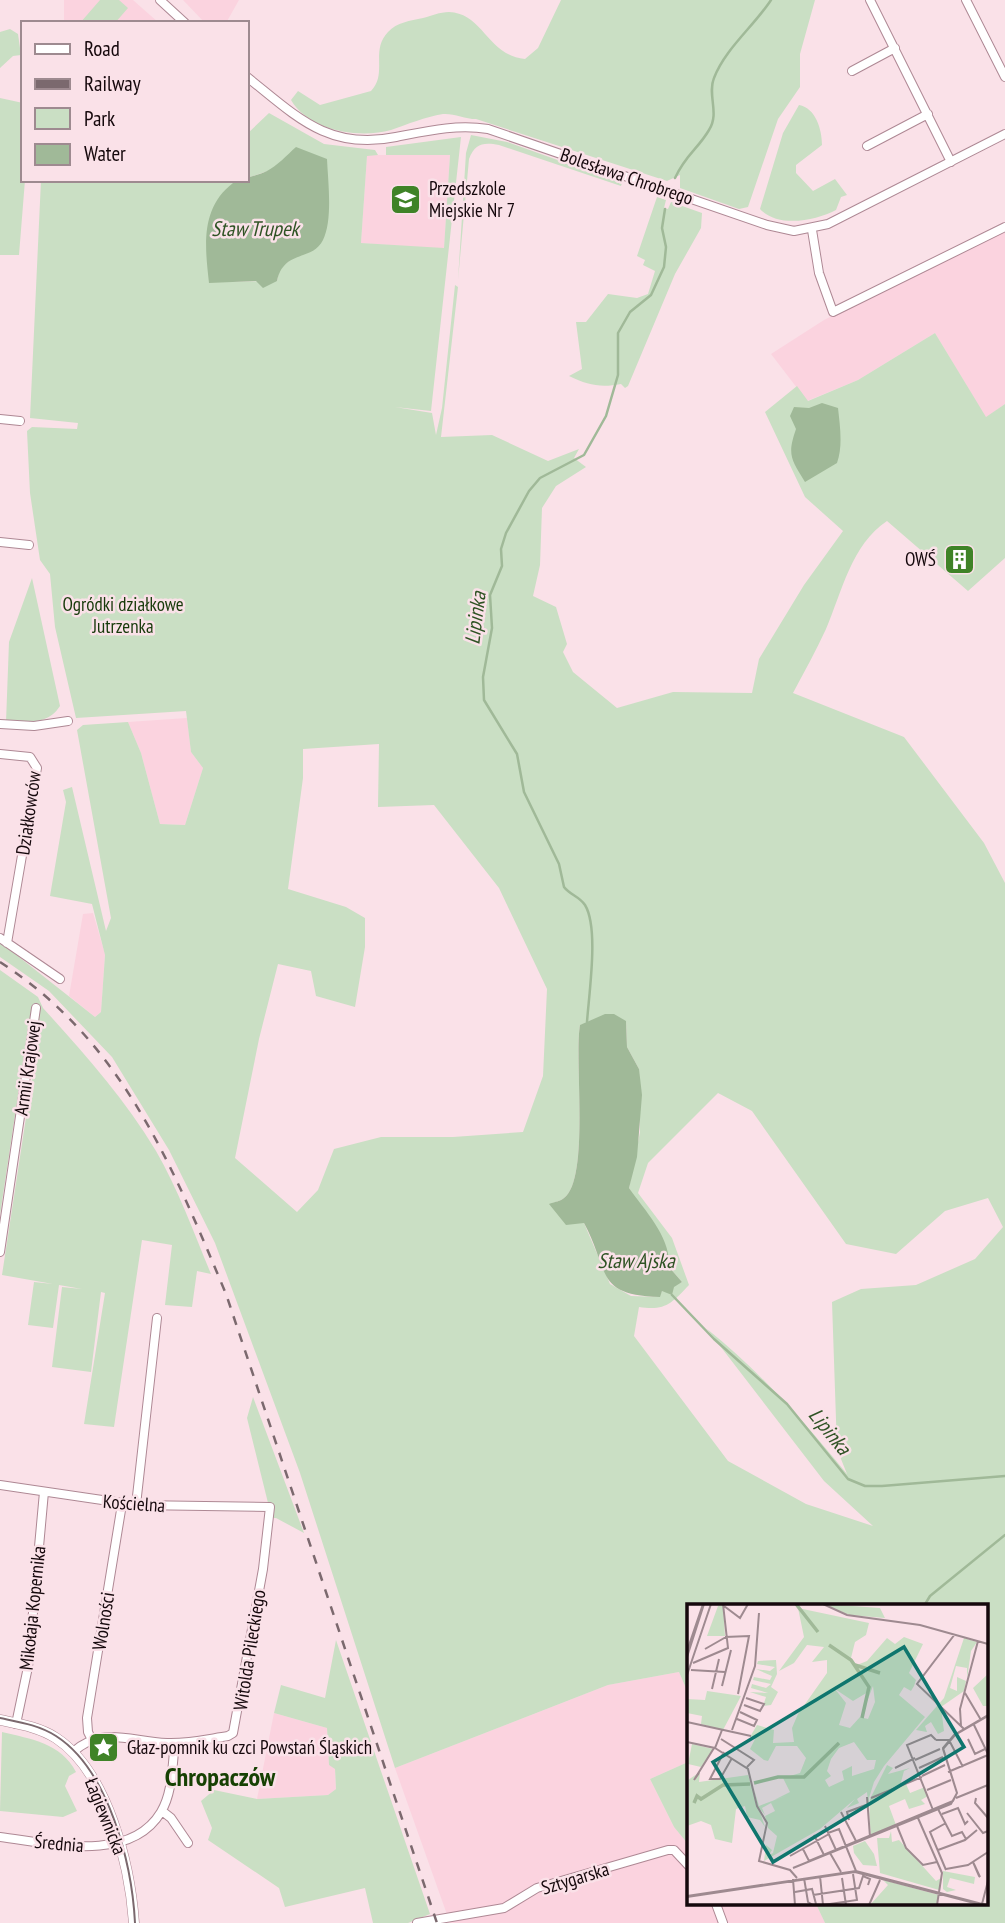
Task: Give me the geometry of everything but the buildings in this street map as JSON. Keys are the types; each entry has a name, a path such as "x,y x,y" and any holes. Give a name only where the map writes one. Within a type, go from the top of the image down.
{"street":[{"path":"160,0 183,21"},
{"path":"870,0 951,162"},
{"path":"966,0 1005,76"},
{"path":"852,71 895,48"},
{"name":"Bolesława Chrobrego","path":"248,78 306,124 341,138 382,140 455,126 488,129 767,225 794,231 812,230"},
{"path":"867,146 928,114"},
{"path":"1005,134 812,230 819,273 833,312 1005,227"},
{"path":"0,419 20,421"},
{"path":"0,542 29,545"},
{"path":"0,724 34,726 68,721"},
{"name":"Działkowców","path":"0,754 30,757 37,768 4,940"},
{"path":"4,940 60,979"},
{"name":"Armii Krajowej","path":"0,1252 36,1008"},
{"path":"136,1505 156,1318"},
{"name":"Kościelna","path":"0,1485 122,1504 270,1507"},
{"name":"Mikołaja Kopernika","path":"16,1724 28,1667 44,1492"},
{"name":"Wolności","path":"92,1738 88,1732 87,1718 122,1504"},
{"name":"Witolda Pileckiego","path":"92,1738 117,1737 174,1743 228,1737 236,1728 270,1507"},
{"name":"Łagiewnicka","path":"0,1720 50,1735 73,1752 91,1777 118,1841 128,1877 134,1923"},
{"path":"73,1752 92,1738"},
{"path":"174,1743 170,1786 162,1811 171,1818 188,1843"},
{"name":"Średnia","path":"0,1837 86,1847 139,1835 162,1811"},
{"name":"Sztygarska","path":"417,1923 504,1908 537,1888 668,1850 674,1850 687,1864"},
{"path":"717,1906 723,1923"}],"shaded area":[{"path":"64,0 133,0 157,21 64,21"},
{"path":"183,0 239,0 227,21 203,21"},
{"name":"Przedszkole Miejskie Nr 7","path":"367,155 450,155 444,249 361,243"},
{"path":"1005,230 1005,404 986,418 935,333 858,380 807,401 771,354 824,320"},
{"path":"187,718 191,752 203,768 185,825 160,824 141,753 128,722"},
{"path":"93,913 105,954 101,1012 95,1017 69,996 83,914"},
{"path":"679,1672 687,1691 687,1762 650,1779 674,1827 687,1843 687,1906 817,1906 825,1923 450,1923 395,1768 608,1685"},
{"path":"274,1713 327,1728 329,1765 335,1768 336,1789 328,1795 257,1799"}],"green space":[{"path":"100,0 119,0 128,8 117,21 82,21"},
{"path":"561,0 815,0 800,54 800,87 778,119 748,207 739,209 680,188 680,175 667,181 476,119 443,114 378,133 350,133 310,119 299,111 291,100 298,91 320,105 371,91 378,77 380,47 388,32 404,22 442,13 461,14 470,19 502,51 525,59 538,48"},
{"path":"10,29 18,34 21,55 13,56 0,68 0,32"},
{"path":"0,98 21,103 21,182 25,182 19,255 0,255"},
{"path":"799,105 814,115 821,133 822,145 796,165 796,173 813,191 835,179 847,195 841,197 836,210 827,214 807,220 786,221 760,209 783,133"},
{"name":"Ogródki działkowe Jutrzenka","path":"269,113 324,144 375,150 378,155 367,156 361,243 444,248 450,155 386,155 386,147 461,137 431,411 395,407 432,413 436,435 442,408 455,285 458,287 441,437 492,435 548,461 579,449 574,458 586,467 556,486 542,508 540,565 533,596 556,607 567,644 563,652 573,672 617,708 673,692 752,693 759,659 804,585 843,531 805,497 765,412 797,386 808,401 858,380 935,333 986,417 1005,404 1005,558 968,591 887,521 875,531 856,556 826,629 793,693 904,737 984,843 1005,883 1005,1923 825,1923 817,1906 988,1906 988,1604 687,1604 687,1691 679,1672 608,1685 395,1768 300,1473 215,1243 169,1150 112,1057 49,991 0,957 0,942 95,1017 101,1012 105,955 92,904 50,896 66,802 63,790 72,787 106,931 111,918 77,730 83,725 128,722 141,753 160,824 185,825 203,768 191,752 186,711 76,718 55,627 50,574 40,560 30,493 27,431 32,427 77,429 78,423 30,418 41,182 235,182 209,282 277,281 280,268 294,257 315,249 268,171 248,178 248,133","holes":["379,744 378,807 434,805 499,888 547,989 543,1076 523,1132 453,1137 381,1137 334,1149 318,1190 297,1212 235,1158 259,1039 278,964 311,971 316,996 355,1007 365,947 365,918 346,907 288,889 303,778 303,749","626,1021 627,1047 639,1069 640,1132 629,1188 669,1267 682,1282 662,1291 659,1297 631,1296 610,1284 584,1223 550,1205 564,1198 572,1186 577,1167 580,1025","718,1093 752,1111 846,1244 896,1254 945,1211 988,1198 1003,1227 975,1259 916,1285 861,1289 832,1302 837,1449 847,1474 798,1416 707,1329 824,1481 873,1526 806,1504 728,1461 634,1336 639,1307 655,1308 667,1305 689,1285 672,1238 638,1193 648,1163"]},
{"path":"471,135 507,142 622,183 621,186 499,145 484,144 477,147 469,159 458,280 466,153"},
{"path":"657,197 666,200 664,208 668,209 671,202 702,213 701,228 675,274 628,386 625,388 621,384 607,386 582,382 569,376 582,369 576,322 586,322 608,294 637,298 648,294 655,271 643,265 645,260 637,256"},
{"path":"32,578 60,706 43,720 6,722 9,642"},
{"path":"0,970 38,997 43,1008 131,1113 171,1180 211,1274 197,1271 192,1307 165,1305 172,1245 142,1240 114,1427 84,1424 105,1293 101,1292 91,1372 52,1367 62,1287 82,1289 59,1285 53,1328 28,1325 34,1282 53,1284 2,1275 39,1032 28,1029 0,1215"},
{"path":"253,1397 304,1533 276,1518 267,1518 269,1507 247,1418"},
{"path":"336,1640 430,1914 408,1923 373,1923 365,1888 285,1907 279,1888 208,1840 212,1828 201,1801 214,1790 257,1799 328,1795 336,1789 335,1769 329,1765 327,1728 274,1713 281,1685 325,1698"},
{"path":"2,1732 54,1748 70,1762 76,1772 69,1776 65,1786 77,1811 63,1817 0,1811"},
{"path":"687,1762 687,1843 674,1827 650,1779"}],"water":[{"name":"Staw Trupek","path":"296,147 327,159 329,211 323,240 312,251 286,264 277,281 263,288 256,281 209,283 206,242 215,204 233,183 248,182 248,177 263,173"},
{"path":"822,403 838,408 839,456 837,463 805,482 792,457 796,429 790,416 794,407 809,408"},
{"name":"Staw Ajska","path":"605,1014 614,1014 626,1021 627,1047 639,1069 642,1095 637,1157 629,1188 661,1235 669,1256 669,1267 682,1282 674,1287 672,1295 662,1291 660,1297 639,1295 614,1285 602,1267 584,1223 566,1225 549,1204 564,1198 572,1186 577,1167 580,1025"}],"waterway":[{"name":"Lipinka","path":"675,178 712,124 712,84 719,67 771,0"},
{"name":"Lipinka","path":"587,1022 592,961 589,915 583,902 564,887 559,864 524,792 517,754 484,700 483,677 492,628 490,595 502,566 501,549 506,533 529,491 540,478 584,455 606,416 618,375 618,333 630,312 651,295 664,267 666,247 662,228 665,209"},
{"name":"Lipinka","path":"672,1295 714,1339 787,1404 848,1479 865,1486 882,1486 1005,1476"},
{"path":"925,1604 930,1596 1005,1535"}],"tram line":[{"path":"0,1718 36,1727 56,1736 74,1751 90,1771 114,1820 123,1847 135,1923"}],"railway":[{"path":"0,962 43,994 79,1029 111,1068 163,1153 185,1199 226,1294 437,1923"}],"place":[{"name":"Przedszkole Miejskie Nr 7","path":"406,199"},
{"name":"OWŚ","path":"959,559"},
{"name":"Głaz-pomnik ku czci Powstań Śląskich","path":"104,1747"}],"district":[{"name":"Chropaczów","path":"220,1776"}]}
